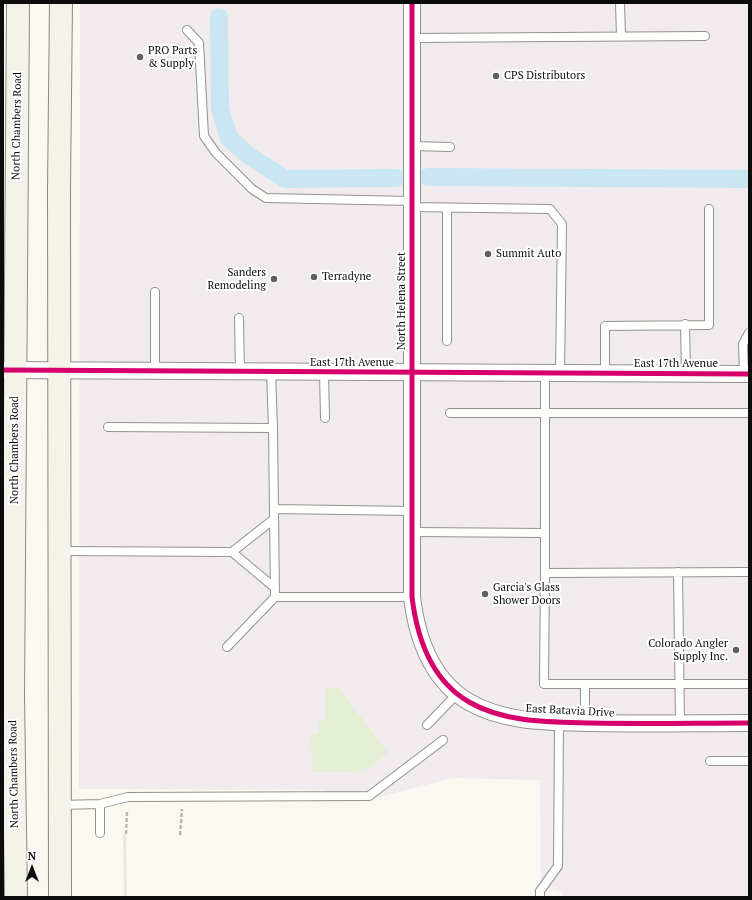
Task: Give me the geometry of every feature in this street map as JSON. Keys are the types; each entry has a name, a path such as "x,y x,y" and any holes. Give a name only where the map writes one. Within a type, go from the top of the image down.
{"main road":[{"name":"North Chambers Road","path":"16,897 9,370 13,149 18,3"},
{"path":"60,897 59,371 61,3"}],"street":[{"name":"North Helena Street","path":"412,3 412,597 415,619 422,645"},
{"name":"East 17th Avenue","path":"9,370 324,373 746,374"},
{"name":"East Batavia Drive","path":"422,645 432,664 450,687 468,702 488,711 515,718 584,723 749,723"}],"lane":[{"path":"620,3 621,36"},
{"path":"187,30 200,43 204,136 216,153 252,189 266,198 412,204 447,208 550,209 562,224 553,374 545,413 544,684 749,684"},
{"path":"412,38 704,36"},
{"path":"412,146 450,147"},
{"path":"447,208 447,341"},
{"path":"605,374 604,326 709,324 709,209"},
{"path":"155,292 155,371"},
{"path":"239,318 240,372"},
{"path":"684,324 686,374"},
{"path":"746,374 743,344 749,333"},
{"path":"227,647 275,593 271,372"},
{"path":"324,373 325,418"},
{"path":"450,413 749,413"},
{"path":"108,427 273,428"},
{"path":"274,509 413,511"},
{"path":"59,551 232,552 274,519"},
{"path":"413,532 545,533"},
{"path":"232,552 275,593 412,597"},
{"path":"678,572 680,723"},
{"path":"545,573 749,572"},
{"path":"584,723 585,684"},
{"path":"427,725 458,693"},
{"path":"540,897 540,892 558,866 559,722"},
{"path":"60,805 100,804 128,797 369,796 443,740"},
{"path":"710,761 749,761"},
{"path":"100,804 100,833"}],"path":[{"path":"126,834 128,797"},
{"path":"180,835 182,797"}],"shaded area":[{"path":"80,3 749,3 749,897 562,897 562,892 541,887 540,780 452,778 372,799 324,799 324,790 79,789"},
{"path":"123,834 126,834 127,897 124,897"}],"green space":[{"path":"338,688 388,752 370,767 355,772 312,772 311,734 318,734 319,721 325,720 325,689"}],"waterway":[{"path":"219,17 220,109 229,138 248,155 285,179 396,178"},
{"path":"428,177 749,179"}],"cycle path":[{"path":"412,3 412,597 418,628 428,657 445,682 456,693 483,709 513,718 576,723 749,723"},
{"path":"3,370 749,374"}],"place":[{"name":"PRO Parts & Supply","path":"140,57"},
{"name":"CPS Distributors","path":"496,76"},
{"name":"Summit Auto","path":"488,254"},
{"name":"Terradyne","path":"314,277"},
{"name":"Sanders Remodeling","path":"274,279"},
{"name":"Garcia's Glass Shower Doors","path":"485,594"},
{"name":"Colorado Angler Supply Inc.","path":"736,650"}]}
